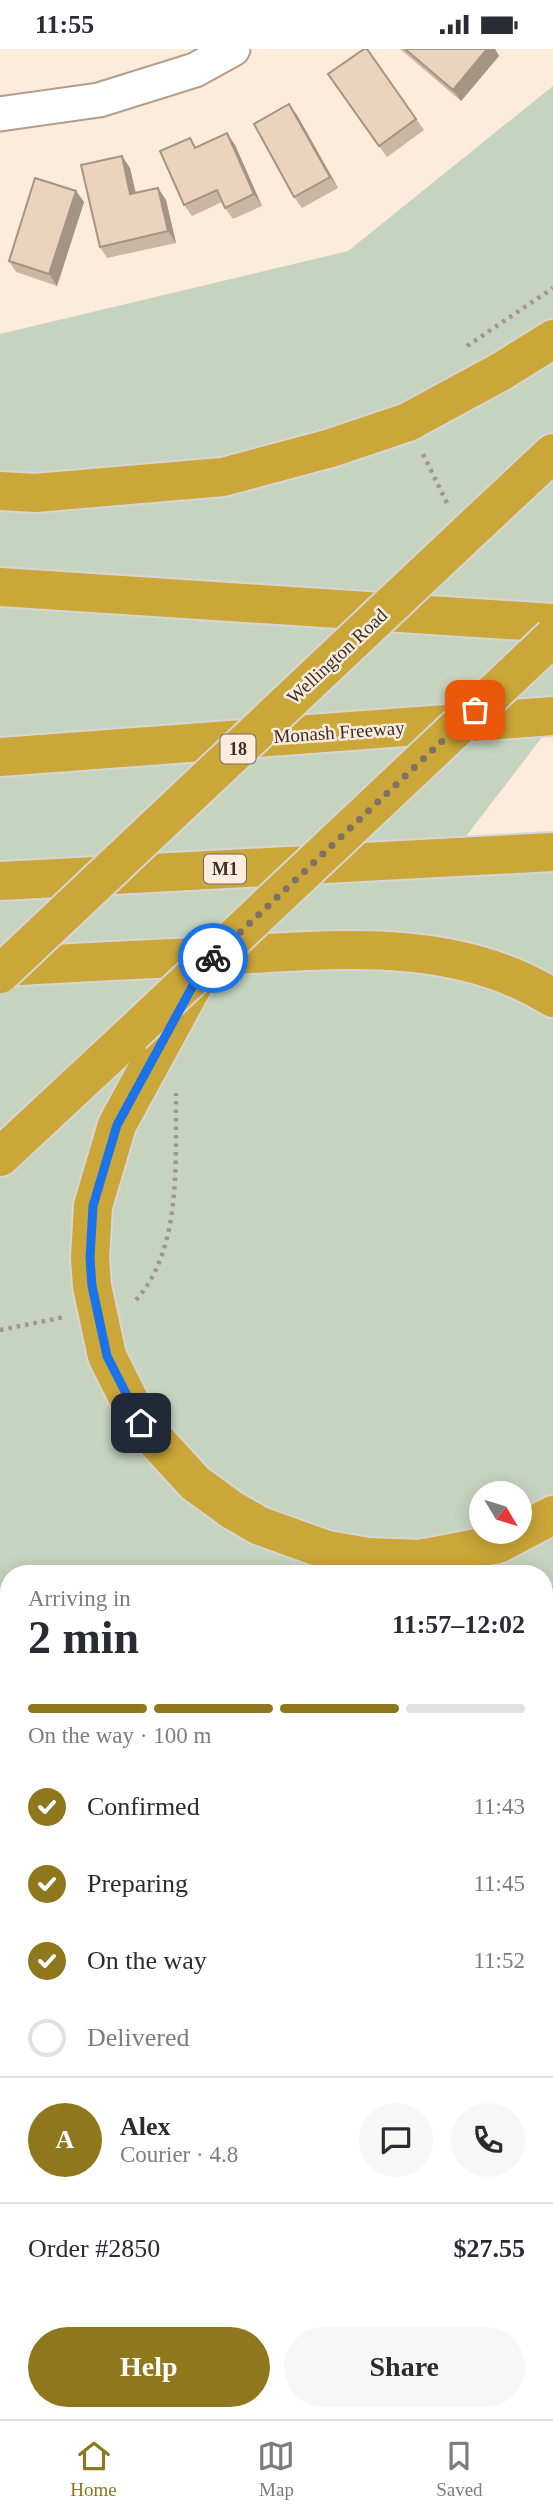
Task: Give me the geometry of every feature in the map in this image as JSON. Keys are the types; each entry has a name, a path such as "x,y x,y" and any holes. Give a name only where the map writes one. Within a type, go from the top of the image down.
{"highway":[{"path":"0,491 35,493 223,478 408,422 502,371 553,339"},
{"name":"Wellington Road","path":"0,974 553,453"},
{"path":"0,587 553,623"},
{"path":"0,1157 149,1033 203,967 553,637"},
{"name":"Monash Freeway","path":"0,757 553,716"},
{"name":"M1","path":"0,881 553,852"},
{"path":"0,967 356,950 431,955 467,961 508,975 553,998"},
{"path":"149,1033 117,1125 93,1206 90,1258 92,1286 107,1356 141,1423 195,1483 232,1510 260,1526 327,1550 368,1557 420,1559 498,1544 553,1515"}],"street":[{"path":"0,114 99,100 195,70 233,49"}],"path":[{"path":"136,1300 146,1289 162,1255 174,1206 176,1092"},
{"path":"0,1330 73,1316"}],"green space":[{"path":"553,86 553,723 450,857 553,852 553,1565 0,1565 0,334 348,251"}],"building":[{"path":"367,49 416,119 379,146 328,74"},
{"path":"405,49 487,49 453,90"},
{"path":"289,104 330,177 294,197 254,124"},
{"path":"227,133 254,194 225,208 217,190 184,205 160,151 190,138 195,148"},
{"path":"122,156 130,194 158,188 168,231 100,247 81,165"},
{"path":"35,178 76,191 49,274 9,261"}],"way so far":[{"path":"213,958 475,710"}],"route":[{"path":"141,1423 107,1356 92,1286 90,1258 93,1206 117,1125 203,967 213,958"}]}
